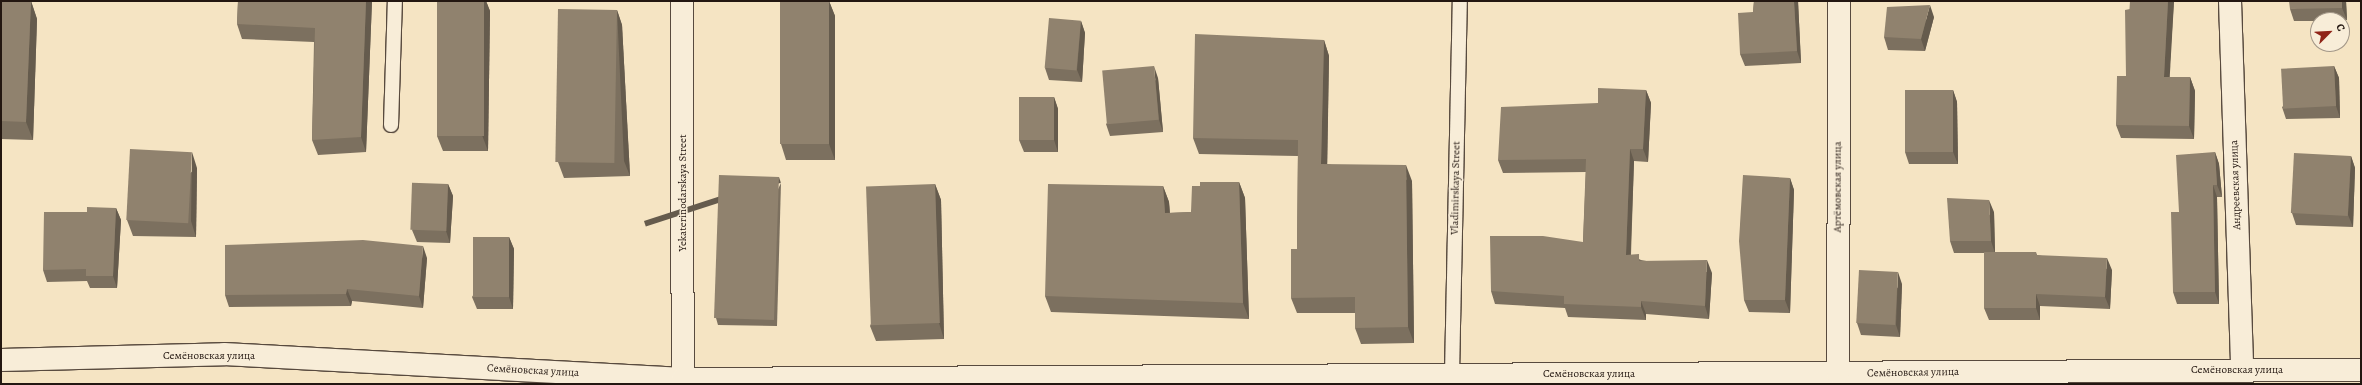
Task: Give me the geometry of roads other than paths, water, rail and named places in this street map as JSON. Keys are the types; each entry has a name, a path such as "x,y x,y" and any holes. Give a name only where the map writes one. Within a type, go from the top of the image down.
{"street":[{"name":"Yekaterinodarskaya Street","path":"682,1 683,382"},
{"name":"Артёмовская улица","path":"1838,373 1839,1"},
{"name":"Андреевская улица","path":"2230,1 2242,370"},
{"name":"Семёновская улица","path":"1,360 224,354 683,382 1452,374 2361,370"}],"lane":[{"path":"391,125 395,1"},
{"name":"Vladimirskaya Street","path":"1452,374 1460,1"}]}
